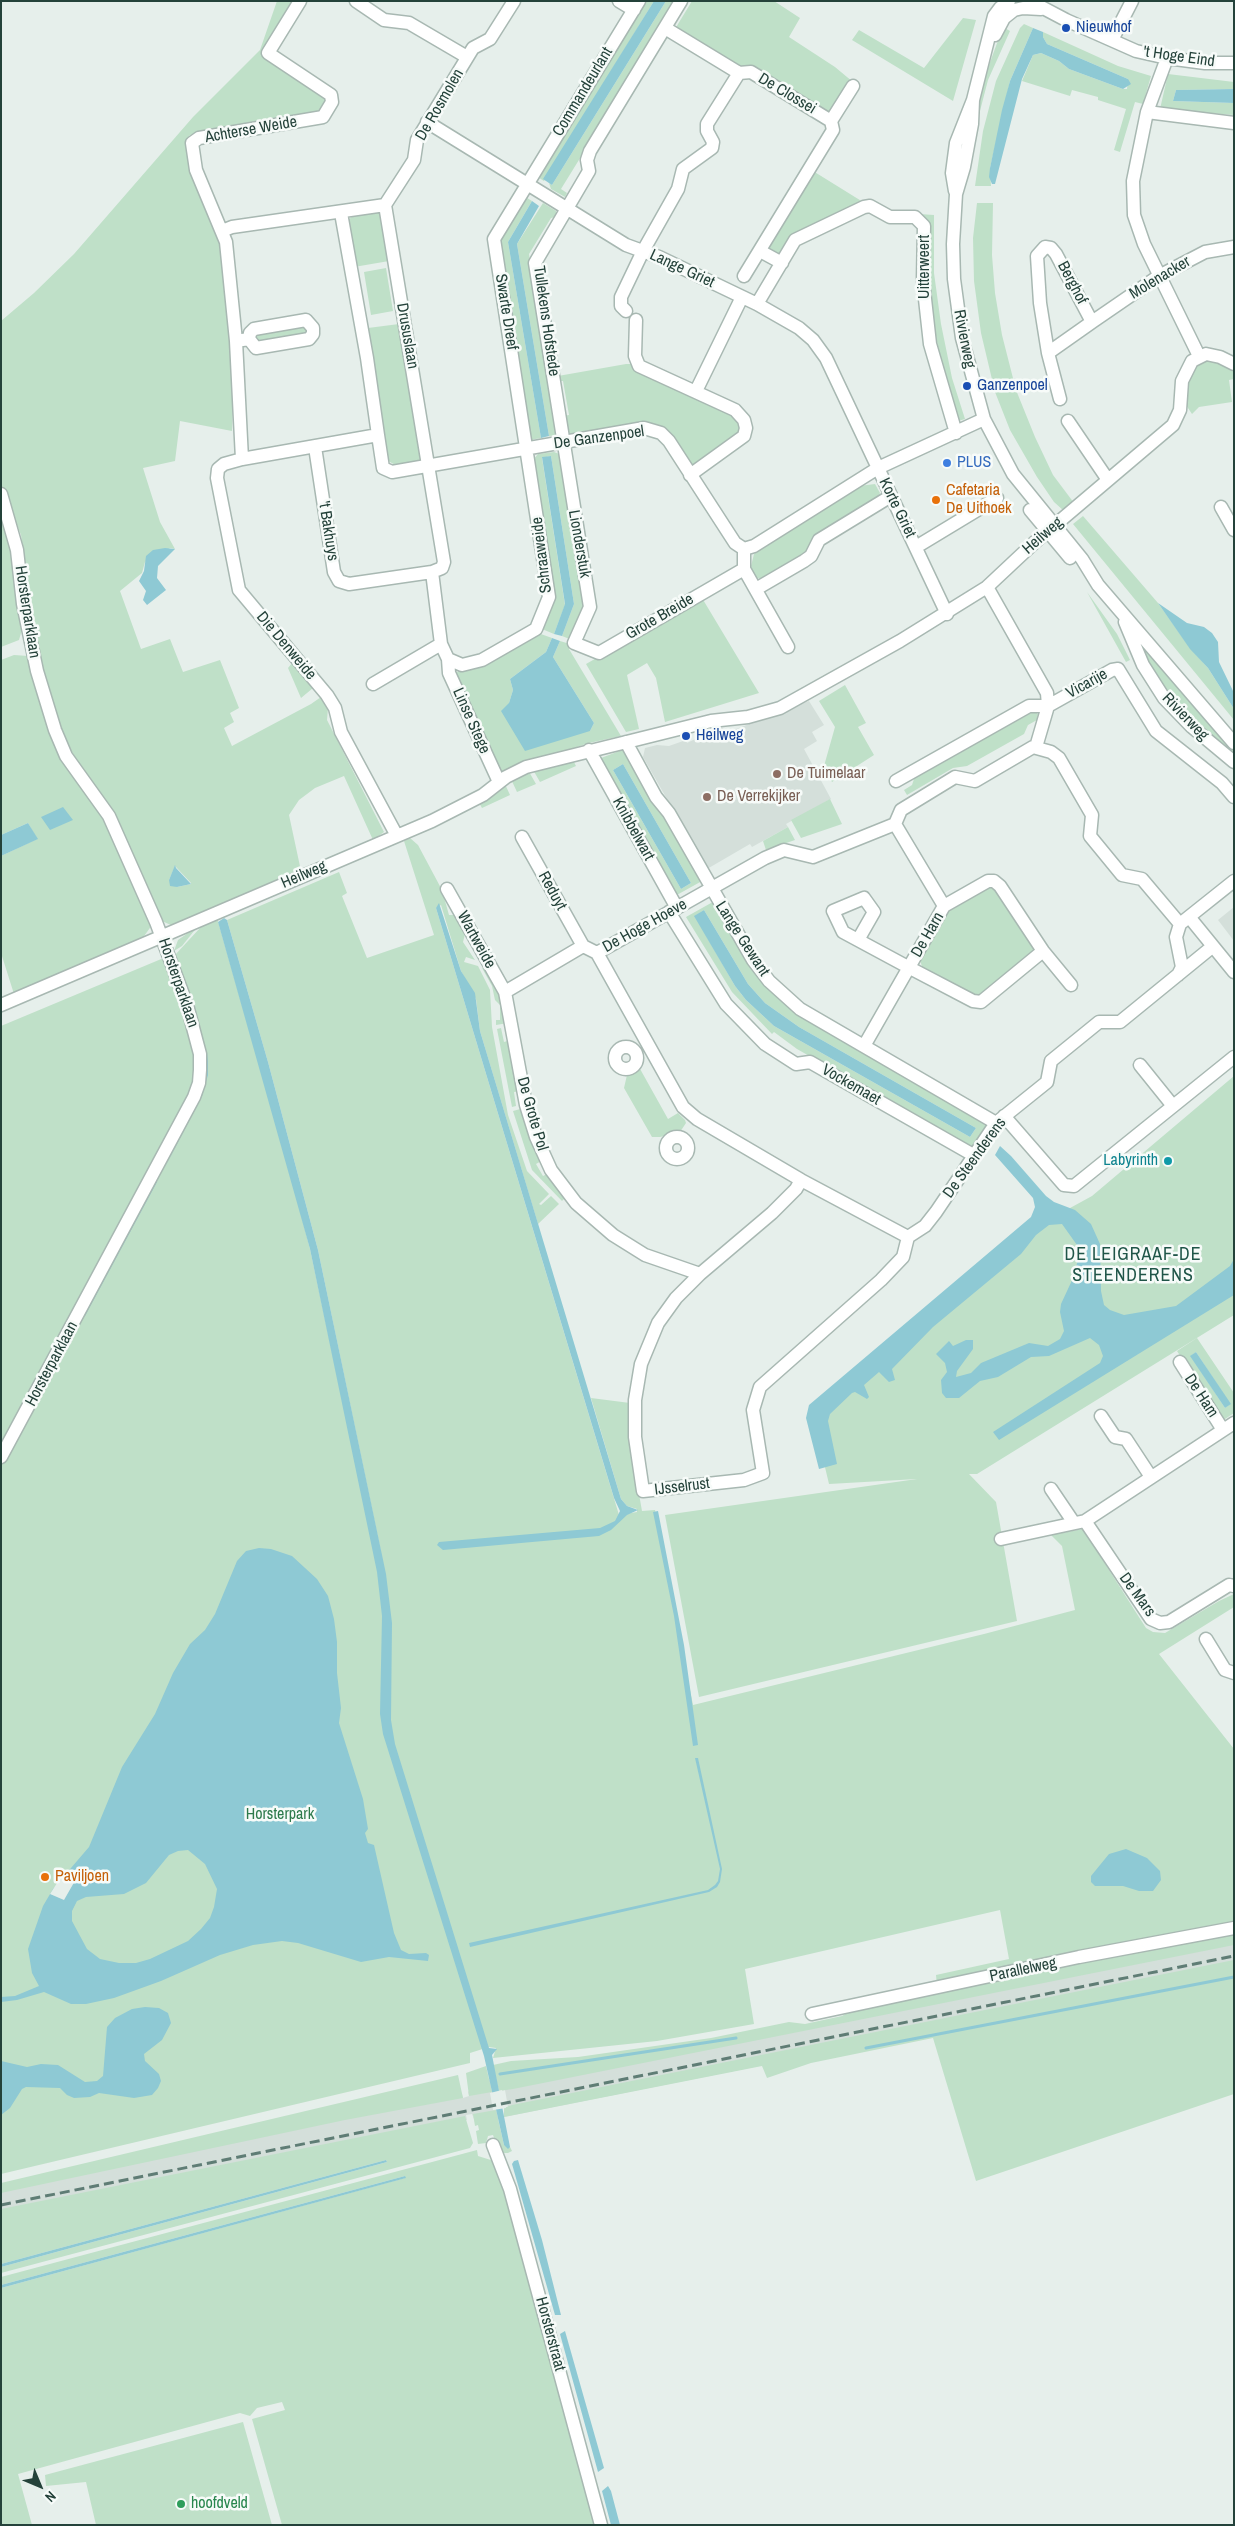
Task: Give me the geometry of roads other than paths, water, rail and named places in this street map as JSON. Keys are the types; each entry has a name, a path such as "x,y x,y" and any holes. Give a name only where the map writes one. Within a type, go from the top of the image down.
{"street":[{"name":"Achterse Weide","path":"242,459 236,341 226,242 196,170 192,144 199,138 323,117 332,102 331,96 268,53 300,1"},
{"path":"356,1 384,20 409,22 467,57"},
{"name":"De Rosmolen","path":"385,205 414,160 417,140 467,57 473,48 490,39 514,1"},
{"path":"619,1 636,6"},
{"name":"Tullekens Hofstede","path":"562,442 553,372 534,263 590,171 587,160 590,151 681,1"},
{"name":"'t Hoge Eind","path":"1030,1 1044,10 1136,51 1167,58 1205,63 1234,63"},
{"path":"1112,40 1132,1"},
{"name":"'t Hoge Eind","path":"1007,5 1044,10"},
{"name":"Rivierweg","path":"1007,5 994,16 987,51 973,100 972,124 964,166 956,194 953,244 959,315 974,390 984,419 1013,474 1018,492 1234,742"},
{"name":"Commandeurlant","path":"528,183 636,6"},
{"name":"De Clossei","path":"665,28 739,73 751,72 831,121"},
{"path":"1167,58 1147,112 1133,181 1134,215 1144,244 1199,356 1206,354 1220,357 1234,364"},
{"path":"626,311 620,306 621,297 643,251 678,189 682,169 712,148 713,142 707,131 707,124 739,73"},
{"name":"De Clossei","path":"744,276 833,130 831,121 853,86"},
{"path":"1147,112 1234,123"},
{"name":"Lange Griet","path":"427,122 626,245 643,251 757,304 799,328 826,358 878,468"},
{"name":"Swarte Dreef","path":"527,449 494,239 528,183"},
{"path":"222,231 232,227 341,213 385,205"},
{"name":"Drususlaan","path":"385,205 429,466"},
{"name":"Uitterweert","path":"757,304 796,240 864,207 870,206 890,217 915,217 924,226 923,281 927,328 942,393 956,433"},
{"path":"242,459 378,435 367,358 341,213"},
{"name":"Molenacker","path":"1092,322 1159,276 1205,252 1234,246"},
{"name":"Berghof","path":"1048,353 1092,322 1056,254 1051,248 1045,247 1036,256 1037,267 1048,353 1060,399"},
{"path":"760,251 782,263"},
{"path":"696,391 742,297"},
{"path":"636,320 635,356 639,366 644,371 696,391 735,410 744,420 746,428 744,436 690,475"},
{"path":"236,341 249,339"},
{"name":"Heilweg","path":"1,1005 432,822 483,795 499,782 526,767 711,721 748,717 780,708 947,614 987,587 1051,529 1173,425 1179,416 1184,376 1188,366 1199,356"},
{"path":"788,647 744,569 744,549 754,546 878,468 984,419"},
{"path":"1068,421 1108,480"},
{"name":"De Ganzenpoel","path":"378,435 384,468 392,472 644,428 662,433 734,542 744,549"},
{"name":"Lionderstuk","path":"562,442 590,607 574,643"},
{"name":"'t Bakhuys","path":"315,447 334,572 339,581 348,584 432,572"},
{"name":"Schraaweide","path":"448,659 462,665 482,660 536,629 549,597 527,449"},
{"name":"Die Denweide","path":"242,459 224,464 218,469 217,478 239,590 327,695 335,708 342,732 397,836"},
{"path":"429,466 444,562 442,568 432,572 441,644 448,659"},
{"name":"Korte Griet","path":"878,468 947,614"},
{"name":"Horsterparklaan","path":"1,494 17,550 23,604 37,671 55,730 66,756 109,816 163,937 181,986 200,1054 199,1083 189,1106 1,1457"},
{"path":"756,589 804,561 810,556 819,540 891,496"},
{"name":"Korte Griet","path":"916,547 997,498"},
{"path":"1221,507 1234,530"},
{"name":"Grote Breide","path":"574,643 599,653 744,569"},
{"name":"Vicarije","path":"987,587 1047,693 1048,706 1112,670 1118,669 1156,731 1222,784 1234,798"},
{"name":"Rivierweg","path":"1119,611 1144,665 1164,698 1192,727 1234,762"},
{"path":"373,684 441,644"},
{"name":"Linse Stege","path":"448,659 449,673 499,782"},
{"path":"895,824 901,810 955,778 975,781 1036,747 1048,706 1029,706 896,780"},
{"name":"Lange Gewant","path":"626,742 659,802 669,813 753,960 769,981 800,1009 1000,1120 1064,1185 1074,1186 1234,1057"},
{"path":"1036,747 1051,752 1059,758 1092,814 1090,836 1122,876 1142,879 1185,921 1208,939 1212,947 1234,972"},
{"name":"Knibbelwart","path":"589,750 673,910"},
{"name":"De Hoge Hoeve","path":"597,953 765,858 784,850 813,857 895,824"},
{"name":"De Harn","path":"864,1046 944,906 895,824"},
{"name":"Reduyt","path":"522,837 583,946"},
{"path":"944,906 981,883 994,881 1000,886 1043,951 1071,985"},
{"path":"1178,975 1182,967 1182,958 1176,937 1185,921 1234,881"},
{"name":"Wartweide","path":"447,889 505,992"},
{"name":"Vockemaet","path":"673,910 726,1004 765,1044 796,1064 810,1062 975,1156"},
{"path":"858,940 973,1001 981,1002 1043,951"},
{"path":"505,992 583,946"},
{"name":"De Hoge Hoeve","path":"583,946 597,953 683,1107 697,1119 801,1180 908,1237"},
{"name":"De Steenderens","path":"908,1237 925,1226 1000,1120 1047,1082 1051,1061 1099,1022 1120,1022 1212,947"},
{"name":"De Grote Pol","path":"505,992 526,1105 536,1137 551,1170 576,1203 613,1235 645,1255 700,1274"},
{"path":"636,1052 647,1045"},
{"path":"1140,1065 1173,1106"},
{"path":"684,1139 697,1119"},
{"name":"IJsselrust","path":"801,1180 796,1189 772,1213 700,1274 676,1298 658,1323 641,1364 635,1400 635,1437 643,1491 744,1480 764,1473 753,1410 760,1387 881,1280 903,1257 908,1237"},
{"name":"De Ham","path":"1180,1362 1228,1426"},
{"path":"1101,1416 1115,1437 1126,1439 1151,1477"},
{"path":"1001,1539 1080,1522 1228,1426"},
{"path":"1051,1489 1080,1522"},
{"name":"De Mars","path":"1080,1522 1151,1619 1160,1623 1169,1622 1229,1585 1234,1586"},
{"path":"1206,1639 1225,1670 1234,1673"},
{"name":"Parallelweg","path":"812,2014 1079,1958 1234,1928"},
{"name":"Horsterstraat","path":"493,2145 510,2189 601,2525"}],"water":[{"path":"654,1 666,1 552,185 543,179"},
{"path":"1033,28 1043,32 1043,37 1047,44 1128,79 1131,84 1123,89 1069,69 1059,61 1041,53 1033,55 1022,79 995,184 992,184 989,177 990,168 1002,110 1010,81"},
{"path":"1234,89 1234,103 1173,101 1176,90"},
{"path":"532,201 539,206 517,244 549,436 541,438 508,242"},
{"path":"551,456 574,604 562,636 554,634 565,604 542,457"},
{"path":"175,549 158,566 157,578 166,590 147,605 143,600 146,591 139,581 144,571 146,556 153,550"},
{"path":"1158,603 1187,623 1204,627 1212,633 1218,642 1219,662 1234,693 1234,709 1208,668 1190,649"},
{"path":"552,638 560,641 553,657 594,723 590,731 525,751 501,711 509,703 513,690 510,679 546,652"},
{"path":"623,764 691,883 681,889 613,770"},
{"path":"63,807 73,820 50,830 41,817"},
{"path":"28,823 38,839 1,856 1,835"},
{"path":"175,865 191,884 177,887 170,886 169,880"},
{"path":"439,903 461,971 475,993 480,1031 621,1499 627,1506 638,1510 627,1515 611,1530 599,1536 443,1550 437,1545 439,1542 600,1528 615,1521 620,1511 614,1498 436,908"},
{"path":"704,910 748,984 765,1003 799,1027 976,1128 970,1137 774,1026 746,1000 735,986 694,916"},
{"path":"224,918 227,920 268,1062 318,1250 386,1574 392,1623 391,1720 395,1744 489,2048 497,2049 492,2055 510,2147 508,2149 504,2145 484,2056 383,1734 380,1714 382,1616 377,1572 310,1249 218,922"},
{"path":"208,1053 208,1075 202,1096 161,1175 197,1104 204,1086"},
{"path":"1000,1146 1046,1196 1054,1202 1075,1210 1091,1224 1100,1244 1101,1291 1104,1305 1110,1310 1124,1315 1176,1306 1230,1266 1234,1259 1234,1295 999,1440 993,1432 1100,1363 1103,1356 1099,1345 1090,1338 1049,1356 1031,1357 998,1377 980,1381 959,1398 946,1398 942,1393 941,1380 947,1372 945,1363 936,1354 949,1341 953,1346 966,1340 973,1340 973,1349 957,1371 956,1377 971,1373 981,1363 1029,1343 1048,1346 1060,1339 1064,1331 1060,1312 1061,1304 1074,1276 1078,1259 1077,1245 1062,1224 1049,1225 1036,1235 1021,1254 933,1327 892,1369 895,1380 889,1382 879,1372 864,1385 869,1397 867,1399 855,1392 852,1393 830,1414 828,1421 837,1464 819,1469 806,1418 809,1405 1031,1217 1035,1207 1033,1198 995,1155"},
{"path":"157,1182 85,1316 84,1315"},
{"path":"1196,1352 1231,1404 1225,1408 1190,1356"},
{"path":"658,1511 684,1645 698,1745 693,1746 674,1616 653,1512"},
{"path":"259,1548 271,1549 292,1556 317,1579 328,1596 337,1642 337,1673 341,1708 339,1723 363,1799 368,1829 365,1833 368,1843 374,1845 394,1933 401,1950 409,1954 426,1953 429,1955 428,1961 389,1957 361,1962 298,1943 282,1941 253,1945 220,1955 161,1981 114,1998 86,2004 71,2004 44,1992 17,2000 1,2002 1,1997 15,1996 39,1986 32,1973 28,1949 43,1906 53,1889 89,1847 122,1767 155,1714 173,1673 190,1644 205,1630 215,1614 237,1561 246,1551","holes":["188,1850 205,1864 217,1889 214,1907 210,1918 188,1941 150,1959 136,1963 119,1963 100,1959 87,1949 72,1921 72,1911 77,1901 86,1897 124,1894 146,1883 169,1855 178,1851"]},
{"path":"695,1758 698,1758 722,1869 720,1882 717,1887 709,1892 470,1947 469,1943 708,1890 715,1885 718,1881 720,1869"},
{"path":"1126,1849 1147,1858 1160,1871 1161,1880 1153,1891 1139,1891 1123,1886 1095,1886 1091,1882 1091,1876 1109,1854"},
{"path":"145,2007 159,2008 168,2013 171,2023 162,2040 144,2054 145,2061 159,2074 161,2081 152,2095 134,2098 99,2093 90,2097 74,2098 67,2095 60,2088 26,2087 22,2089 10,2108 1,2115 1,2061 27,2067 41,2064 58,2065 85,2082 97,2081 103,2076 107,2027 115,2018 132,2009"},
{"path":"386,2160 387,2162 1,2267 1,2264"},
{"path":"518,2160 542,2240 561,2315 555,2315 512,2164"},
{"path":"405,2176 406,2178 1,2288 1,2285"},
{"path":"565,2331 604,2468 598,2472 560,2334"},
{"path":"608,2486 620,2525 611,2525 602,2491"}],"waterway":[{"path":"866,2048 1234,1977"},
{"path":"500,2074 736,2038"}],"railway":[{"path":"1,2205 1234,1956"}],"place":[{"name":"Nieuwhof","path":"1066,28"},
{"name":"Ganzenpoel","path":"967,386"},
{"name":"PLUS","path":"947,463"},
{"name":"Cafetaria De Uithoek","path":"936,500"},
{"name":"Heilweg","path":"686,736"},
{"name":"De Tuimelaar","path":"777,774"},
{"name":"De Verrekijker","path":"707,797"},
{"name":"Labyrinth","path":"1168,1161"},
{"name":"Paviljoen","path":"45,1877"},
{"name":"hoofdveld","path":"181,2504"}],"district":[{"name":"DE LEIGRAAF-DE STEENDERENS","path":"1133,1265"}],"park label":[{"name":"Horsterpark","path":"280,1815"}]}
